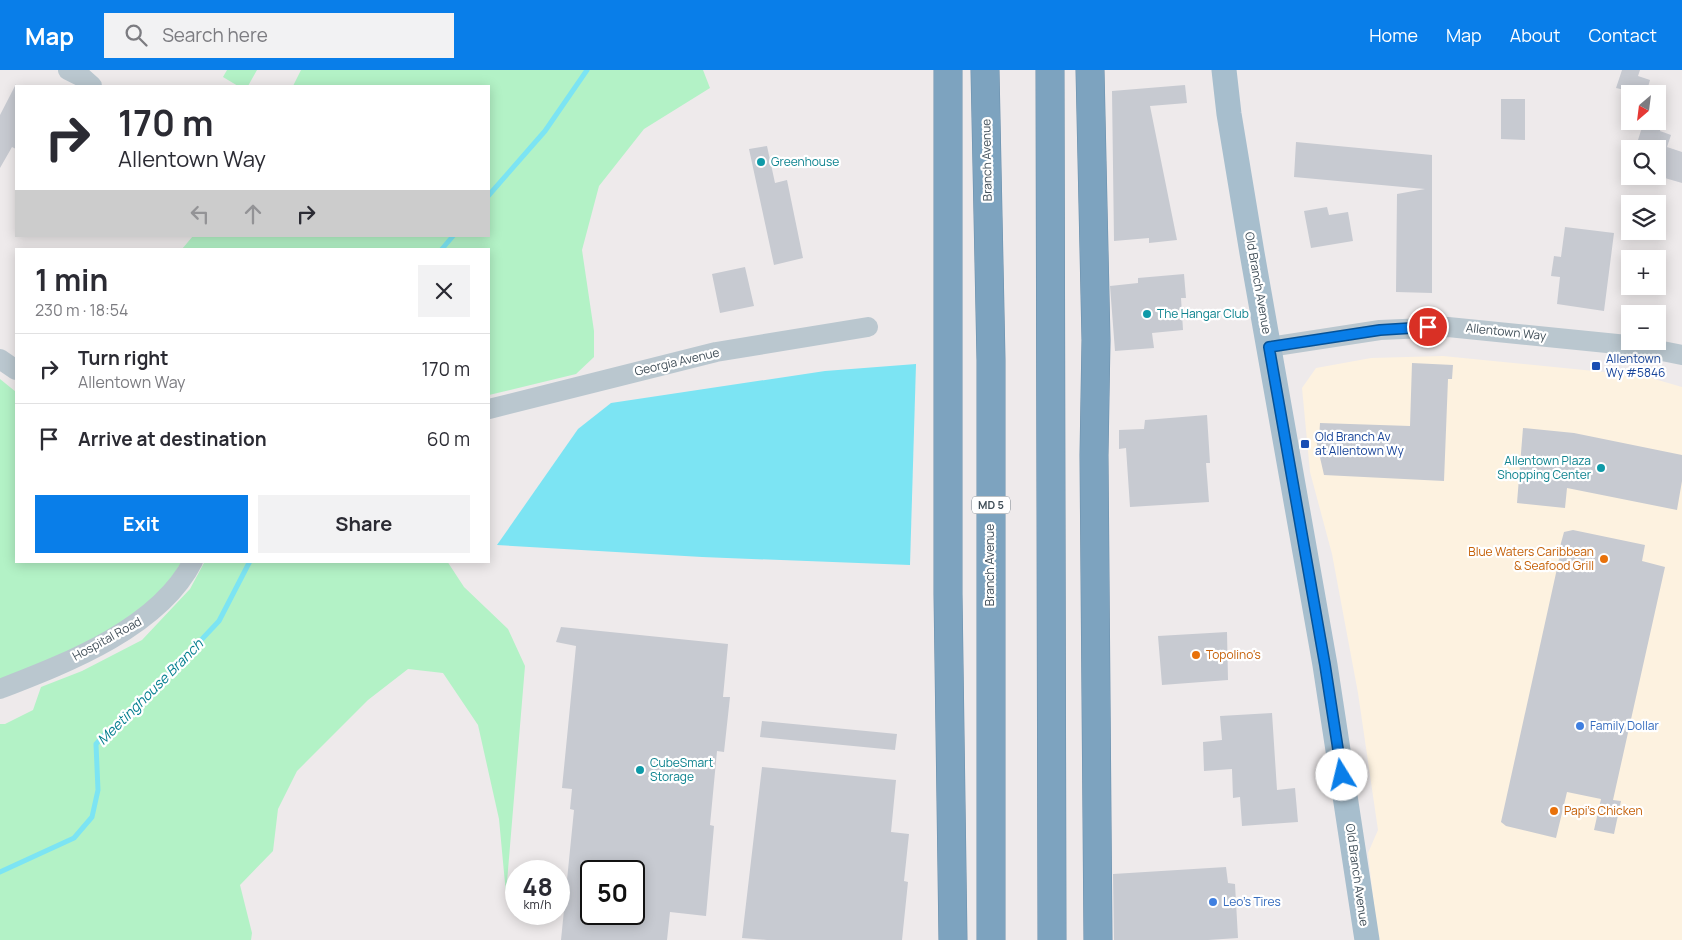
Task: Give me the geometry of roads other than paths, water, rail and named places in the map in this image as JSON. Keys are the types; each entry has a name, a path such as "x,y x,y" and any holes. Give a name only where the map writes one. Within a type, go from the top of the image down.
{"highway":[{"path":"948,70 948,594 953,940"},
{"name":"Branch Avenue","path":"985,70 992,360 991,940"},
{"path":"1050,70 1052,940"},
{"path":"1090,70 1096,340 1094,455 1098,940"}],"main road":[{"name":"Old Branch Avenue","path":"1224,70 1240,181 1325,665 1367,940"}],"street":[{"path":"68,70 82,77 91,85"},
{"name":"Georgia Avenue","path":"490,409 716,352 868,327"},
{"name":"Allentown Way","path":"1269,347 1380,330 1448,327 1637,346 1682,355"},
{"path":"0,359 15,369"},
{"name":"Hospital Road","path":"0,689 74,658 133,626 164,602 181,582 192,563"}],"water":[{"path":"916,364 910,565 702,557 497,545 578,429 611,403 825,371"}],"waterway":[{"name":"Meetinghouse Branch","path":"490,194 545,131 587,70"},
{"name":"Meetinghouse Branch","path":"443,248 452,237"},
{"name":"Meetinghouse Branch","path":"0,872 74,838 92,817 98,790 96,744 107,732 123,723 219,621 249,563"}],"place":[{"name":"Greenhouse","path":"761,162"},
{"name":"The Hangar Club","path":"1147,314"},
{"name":"Allentown Wy #5846","path":"1596,366"},
{"name":"Old Branch Av at Allentown Wy","path":"1305,444"},
{"name":"Allentown Plaza Shopping Center","path":"1601,468"},
{"name":"Blue Waters Caribbean & Seafood Grill","path":"1604,559"},
{"name":"Topolino's","path":"1196,655"},
{"name":"Family Dollar","path":"1580,726"},
{"name":"CubeSmart Storage","path":"640,770"},
{"name":"Papi's Chicken","path":"1554,811"},
{"name":"Leo's Tires","path":"1213,902"}]}
